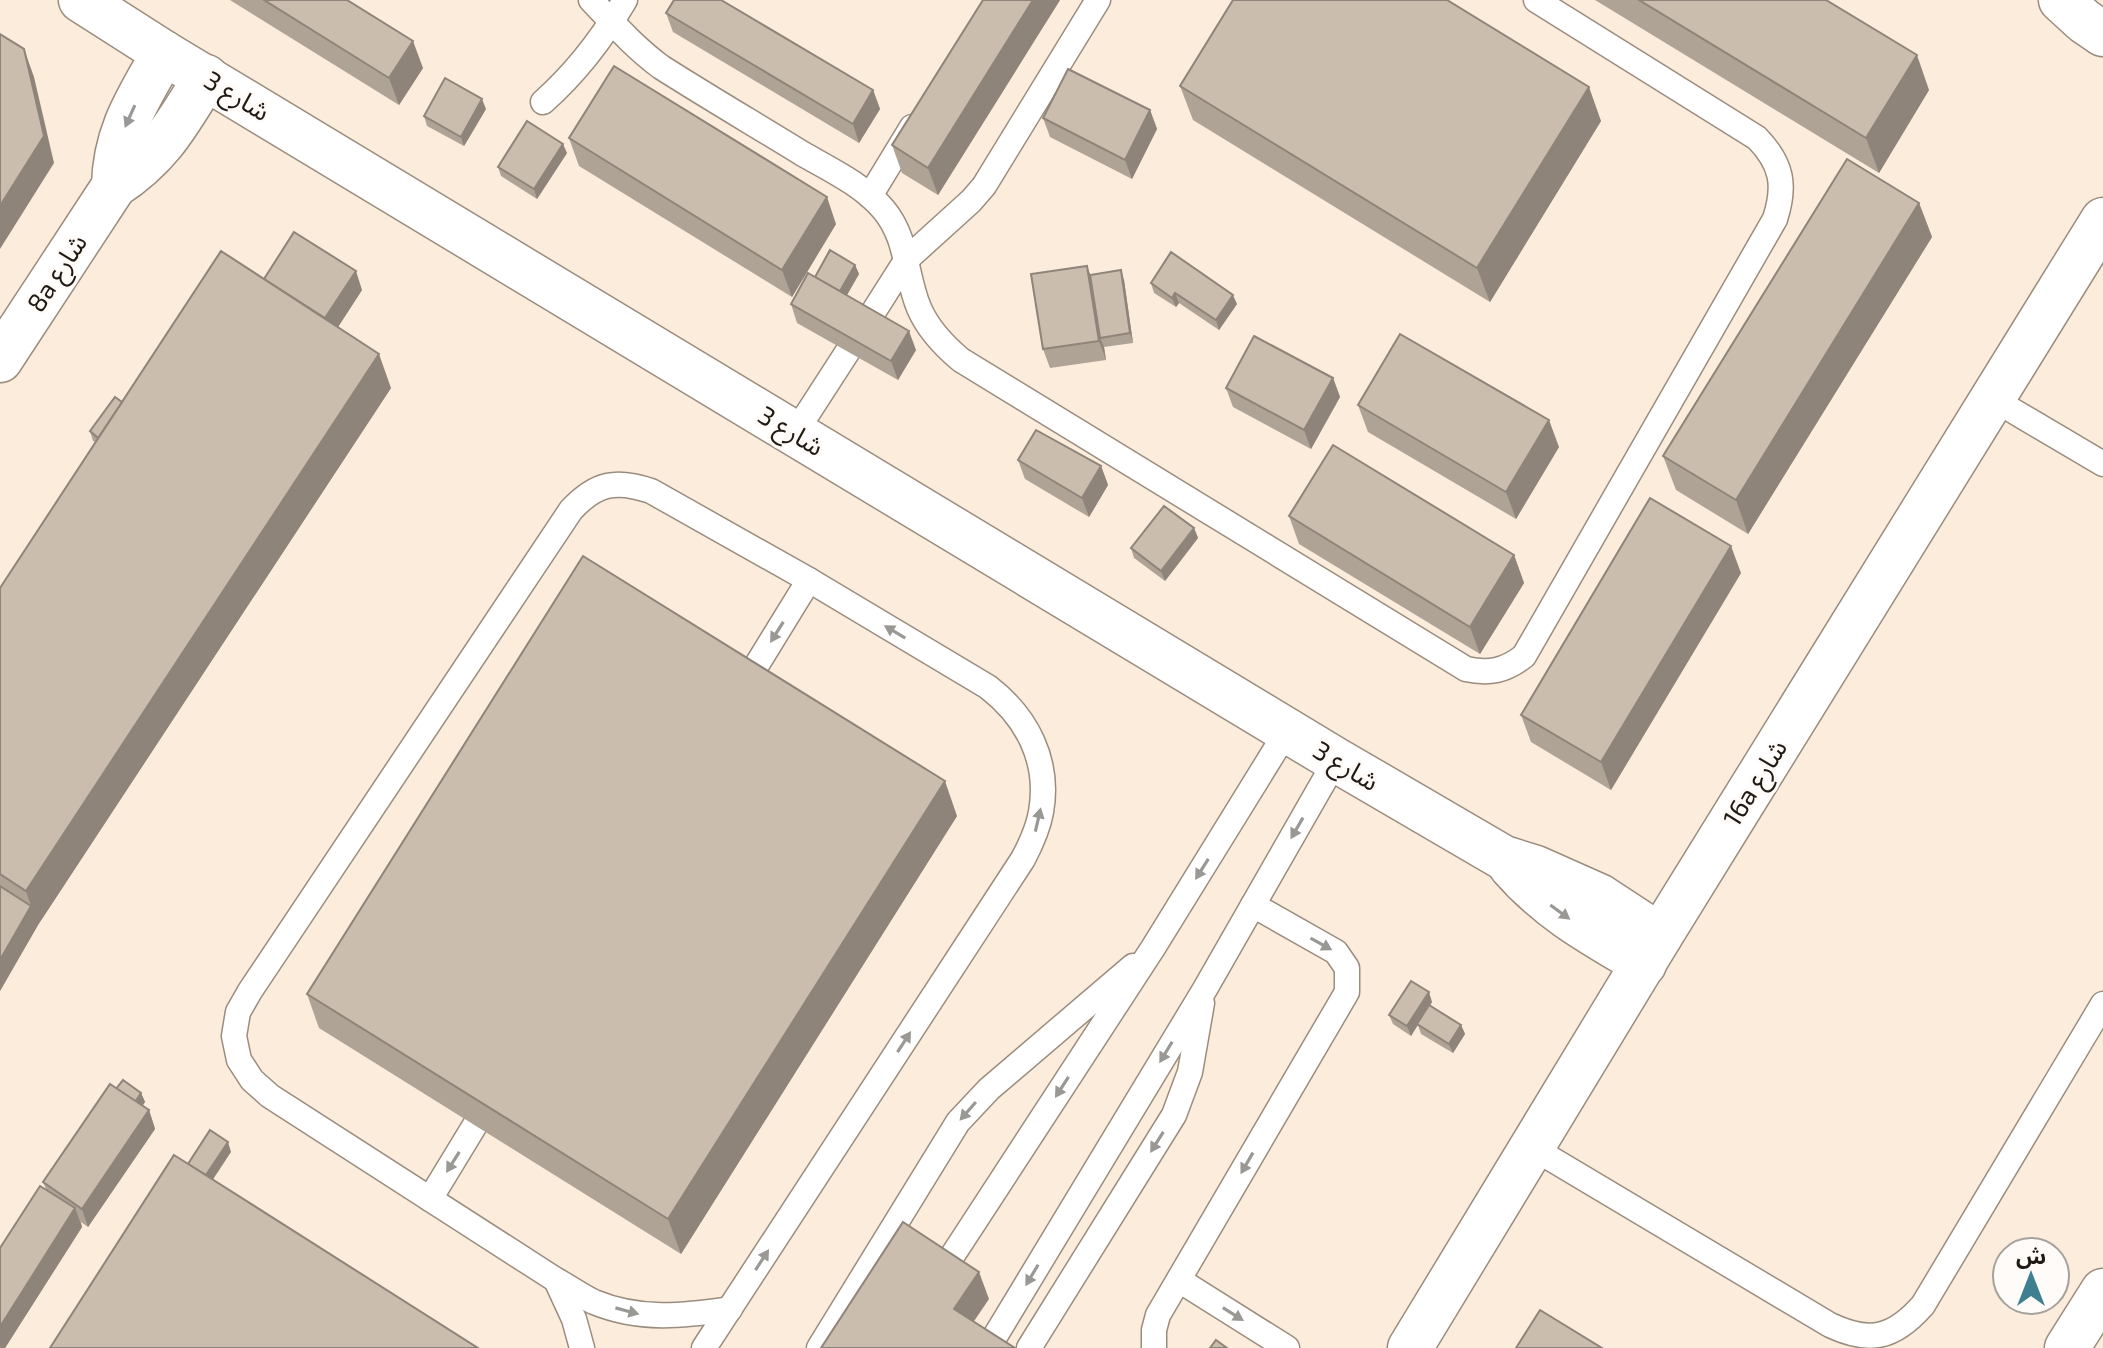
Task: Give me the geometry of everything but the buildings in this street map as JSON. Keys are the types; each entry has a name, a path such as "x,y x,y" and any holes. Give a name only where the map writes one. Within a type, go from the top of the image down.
{"street":[{"name":"شارع 3","path":"81,0 1287,731 1504,858 1552,907 1580,927 1652,950"},
{"path":"2061,0 2103,34"},
{"name":"8a شارع","path":"114,186 118,143 131,111 164,53"},
{"name":"8a شارع","path":"0,360 114,186 136,172 156,153 206,77"},
{"name":"16a شارع","path":"1410,1348 2103,220"},
{"path":"2067,1348 2101,1297"}],"lane":[{"path":"591,0 639,51 661,67 870,196 894,225 907,259 919,307 932,331 961,360 1466,669 1481,672 1497,672 1512,666 1524,656 1533,642 1775,219 1781,201 1781,181 1775,162 1757,138 1536,0"},
{"path":"543,102 581,65 625,0"},
{"path":"867,322 907,259 984,186 1098,0"},
{"path":"870,196 926,105"},
{"path":"795,433 848,351"},
{"path":"1993,399 2103,464"},
{"path":"704,1348 730,1309 1023,859 1041,812 1043,787 1040,763 1021,719 1006,701 988,687 809,580 651,491 634,485 616,484 599,488 583,497 571,510 250,991 238,1012 234,1036 239,1060 252,1080 270,1096 595,1302 638,1314 682,1316 730,1309"},
{"path":"745,684 809,580"},
{"path":"943,1270 1153,948 1287,731"},
{"path":"988,1348 1205,989 1336,760"},
{"path":"1154,1348 1158,1315 1347,992 1347,968 1336,952 1253,905"},
{"path":"819,1348 944,1143 972,1106 1153,948"},
{"path":"1029,1348 1174,1115 1190,1072 1205,989"},
{"path":"1533,1148 1830,1325 1849,1334 1870,1336 1891,1332 1909,1321 1923,1305 2103,1004"},
{"path":"430,1199 475,1125"},
{"path":"556,1280 574,1319 582,1348"},
{"path":"1179,1280 1287,1348"}]}
